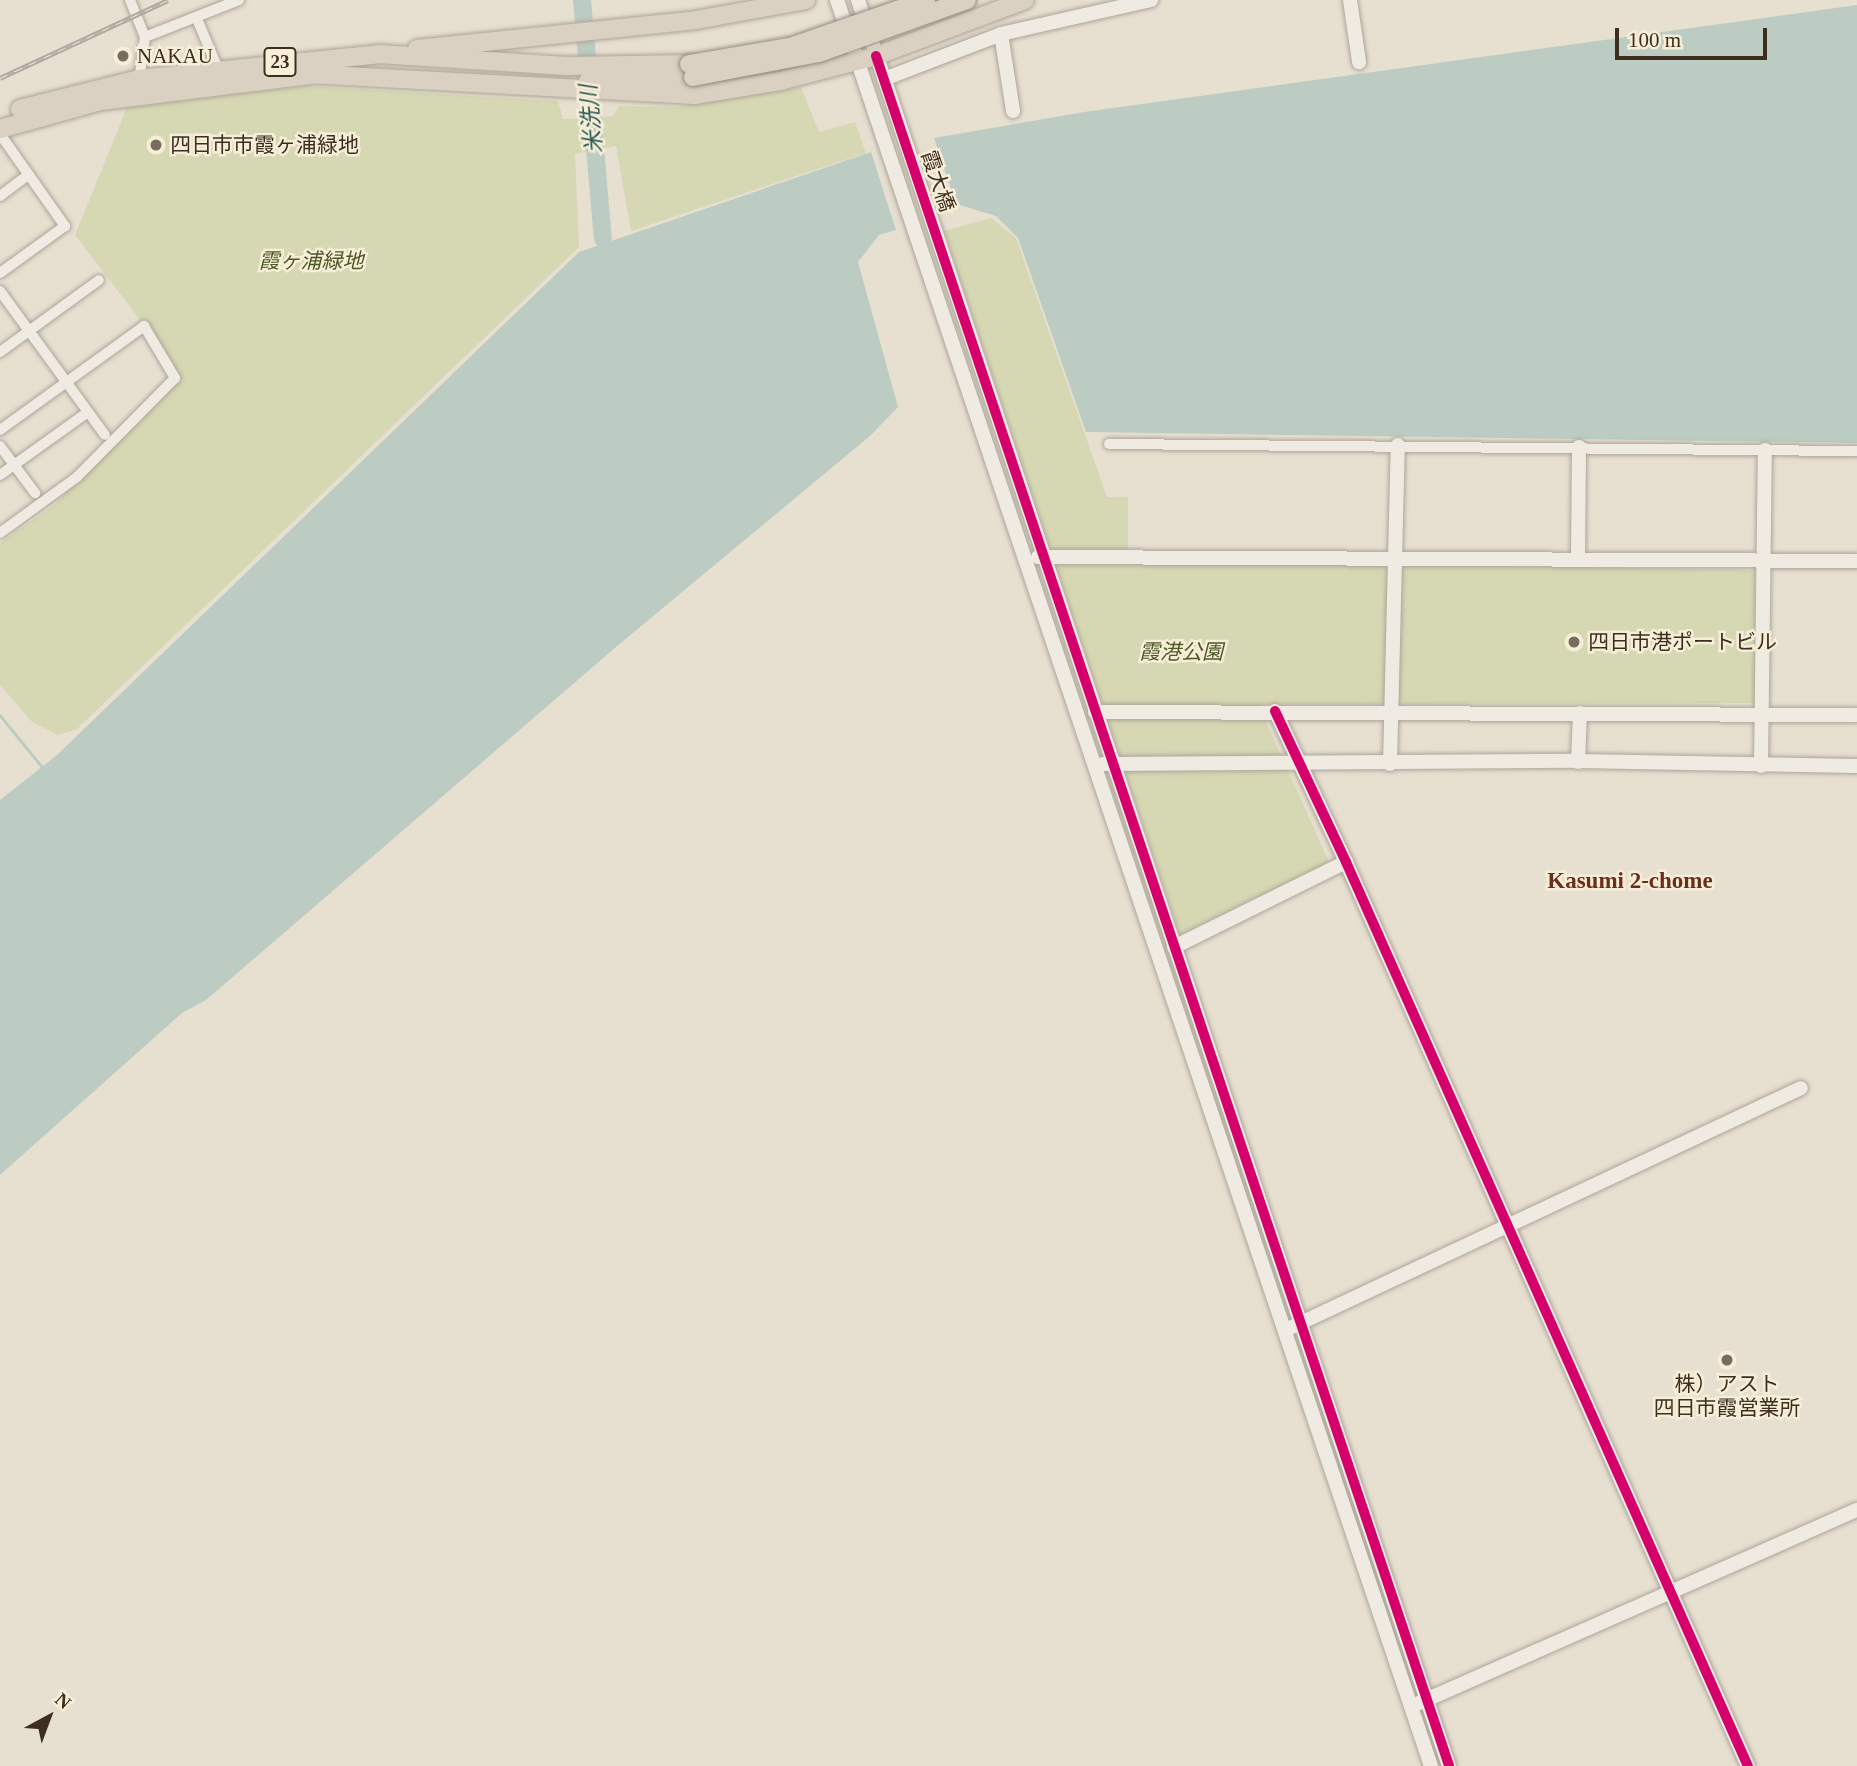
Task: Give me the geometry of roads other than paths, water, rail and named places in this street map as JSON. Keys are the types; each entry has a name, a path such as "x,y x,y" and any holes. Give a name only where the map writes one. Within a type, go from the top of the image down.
{"highway":[{"path":"379,54 559,32 696,20 806,0"},
{"name":"23","path":"691,71 802,44 926,0"},
{"name":"23","path":"0,132 60,110 138,87 308,74 607,81 691,71 819,53 967,0"},
{"path":"607,81 694,95 780,82 876,56 1013,2"},
{"name":"23","path":"0,116 218,69 379,54 567,79"}],"street":[{"path":"130,0 145,37 138,87"},
{"path":"145,37 197,19 239,0"},
{"path":"836,0 1093,763 1449,1766"},
{"name":"霞大橋","path":"858,0 1174,947 1293,1326"},
{"path":"884,79 1001,34 1152,0"},
{"path":"1350,0 1359,62"},
{"path":"197,19 218,69"},
{"path":"1001,34 1013,111"},
{"path":"0,132 65,226 0,273"},
{"path":"0,196 29,175"},
{"path":"0,352 99,280"},
{"path":"0,292 105,435"},
{"path":"0,430 144,326 175,378 77,477 0,533"},
{"path":"0,475 88,412"},
{"path":"1109,444 1857,451"},
{"path":"1390,764 1398,558 1398,445"},
{"path":"0,446 35,493"},
{"path":"1578,560 1579,447"},
{"path":"1761,766 1765,450"},
{"path":"1027,561 1045,555 1857,561"},
{"path":"1275,711 1346,862 1748,1766"},
{"path":"1093,763 1096,712 1394,711 1857,715"},
{"path":"1578,762 1580,713"},
{"path":"1093,763 1301,765 1578,762 1857,766"},
{"path":"1174,947 1346,862"},
{"path":"1293,1326 1801,1088"},
{"path":"1293,1326 1431,1766"},
{"path":"1411,1706 1857,1510"}],"waterway":[{"name":"米洗川","path":"582,0 603,238"},
{"path":"0,715 43,768"}],"railway":[{"path":"0,78 168,0"}],"place":[{"name":"NAKAU","path":"123,56"},
{"name":"四日市市霞ヶ浦緑地","path":"156,145"},
{"name":"四日市港ポートビル","path":"1574,642"},
{"name":"株）アスト 四日市霞営業所","path":"1727,1360"}],"district":[{"name":"Kasumi 2-chome","path":"1630,881"}],"park label":[{"name":"霞ヶ浦緑地","path":"311,261"},
{"name":"霞港公園","path":"1181,652"}]}
